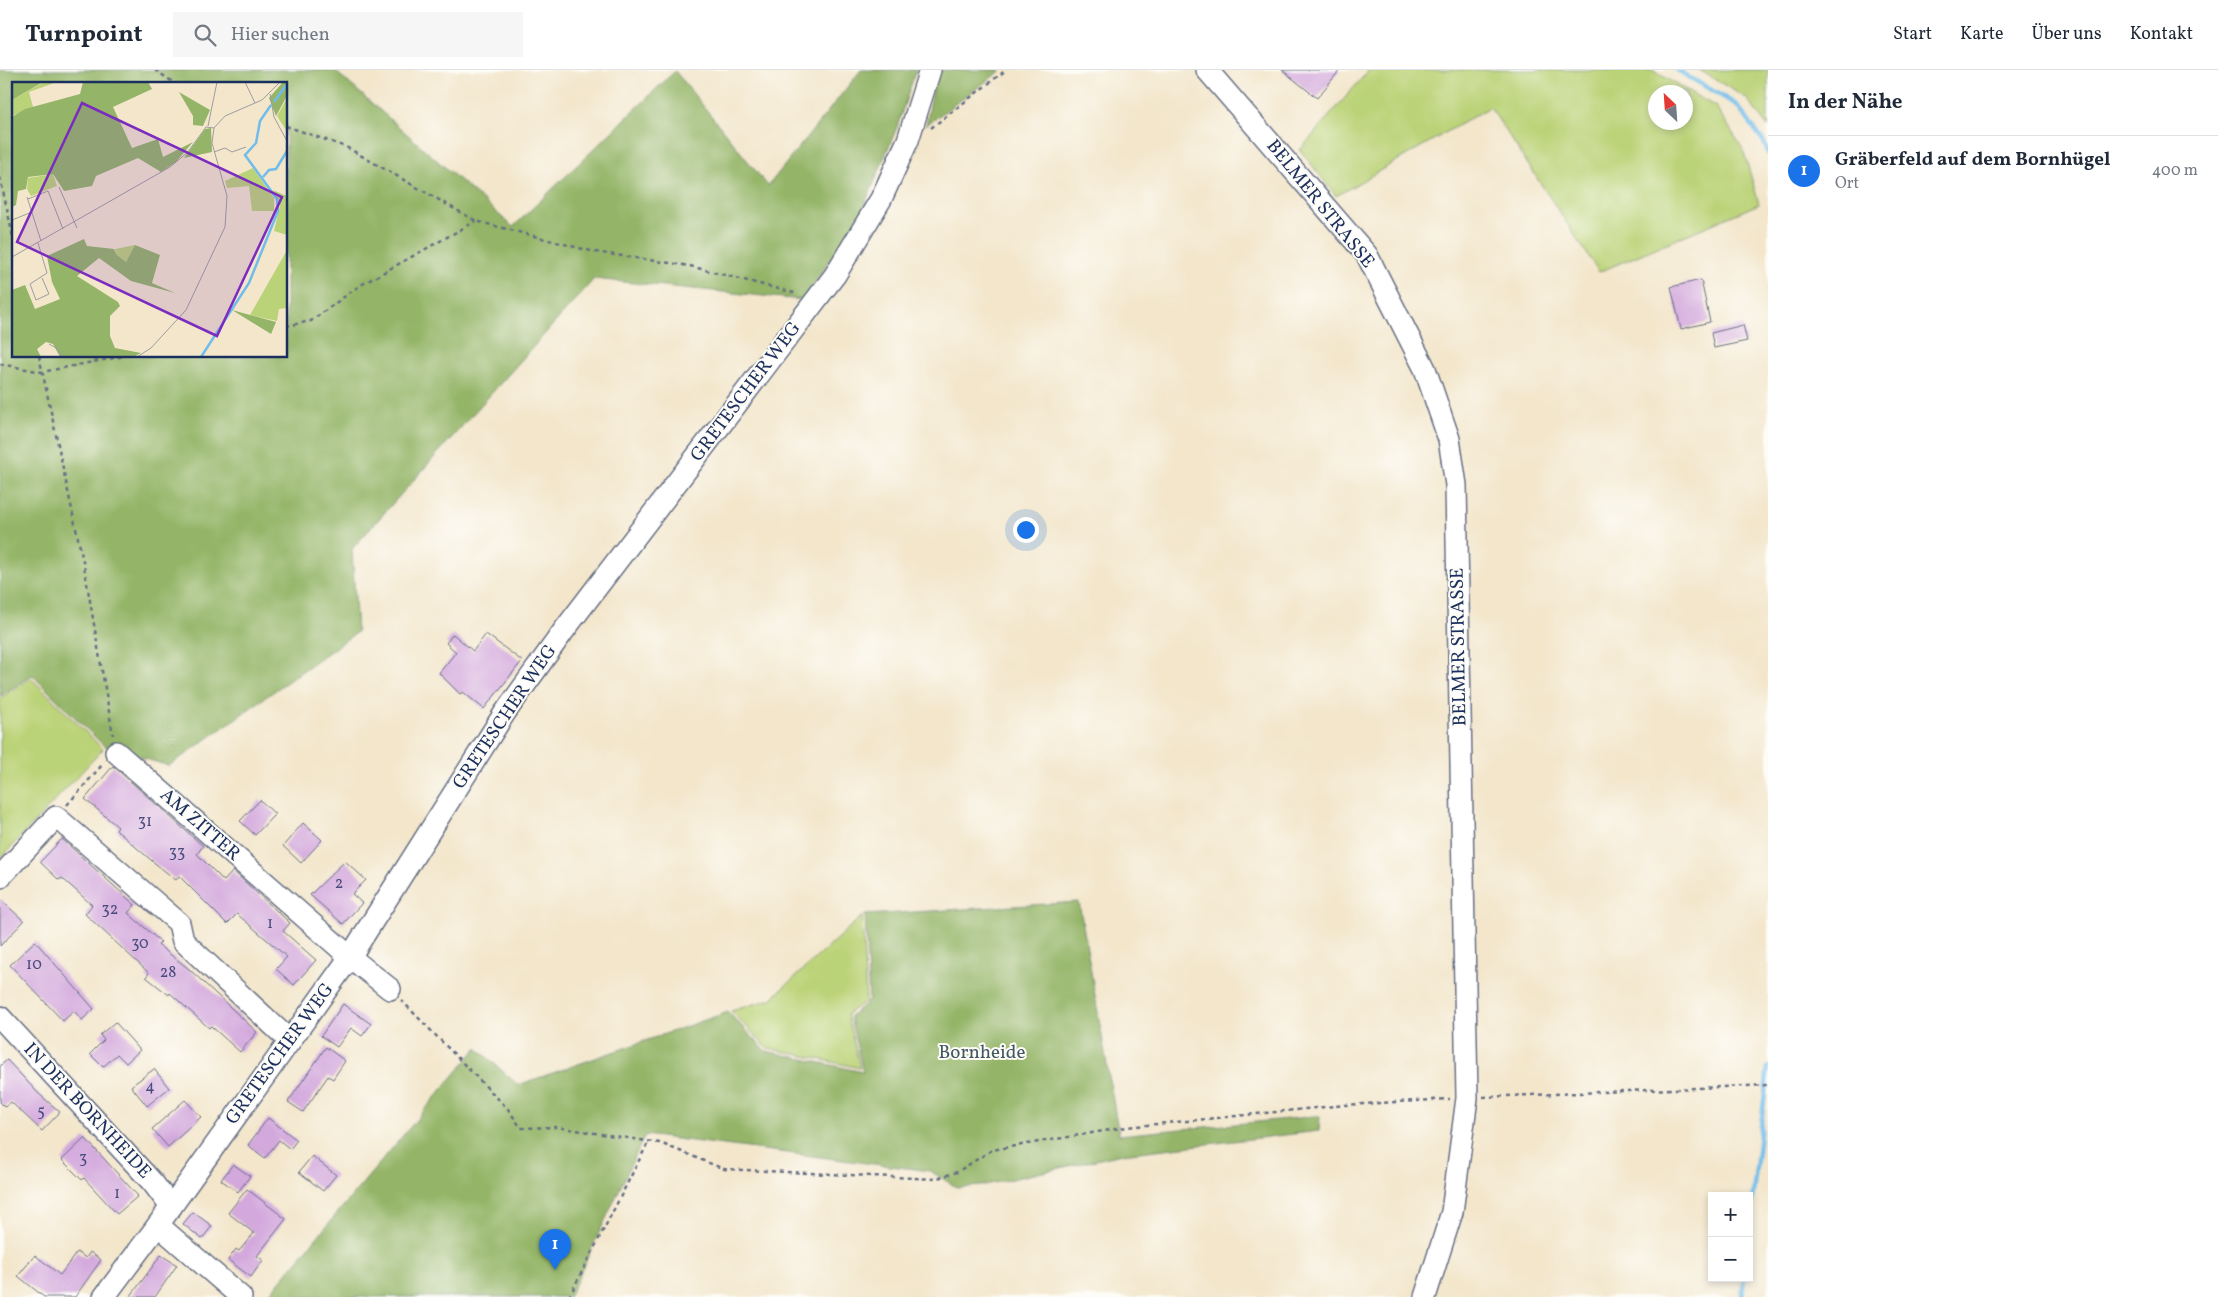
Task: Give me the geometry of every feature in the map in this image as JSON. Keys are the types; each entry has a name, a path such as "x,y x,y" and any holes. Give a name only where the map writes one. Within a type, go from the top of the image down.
{"street":[{"name":"GRETESCHER WEG","path":"104,1297 350,958 504,714 582,607 816,300 860,236 881,199 908,140 930,70"},
{"name":"BELMER STRASSE","path":"1207,70 1367,255 1425,369 1448,439 1456,485 1467,1098 1452,1212 1426,1297"},
{"name":"AM ZITTER","path":"116,752 350,958 390,989"},
{"path":"0,877 56,817 179,923 183,941 290,1041"},
{"name":"IN DER BORNHEIDE","path":"3,1027 153,1183 171,1207"},
{"path":"158,1225 241,1297"}],"path":[{"path":"155,70 173,82"},
{"path":"908,140 916,138 961,106 1006,70"},
{"path":"288,127 346,148 476,221 595,252 690,266 816,300"},
{"path":"0,178 12,232"},
{"path":"288,326 311,321 358,286 476,221"},
{"path":"39,358 84,566 116,752 86,781 56,817"},
{"path":"0,364 42,372 114,358"},
{"path":"390,989 508,1108 521,1128 556,1127 660,1143 724,1169 935,1179 957,1172 992,1150 1127,1127 1345,1105 1768,1085"},
{"path":"569,1297 649,1141"}],"green space":[{"path":"0,70 334,70 513,227 675,71 768,186 861,70 916,70 897,127 861,214 803,300 594,279 352,549 357,632 169,766 104,746 32,675 0,696"},
{"path":"937,70 1002,70 926,125"},
{"path":"1369,70 1652,70 1678,85 1648,85 1648,130 1693,130 1693,94 1716,107 1743,149 1759,204 1599,272 1490,107 1336,196 1300,150"},
{"path":"1699,70 1768,70 1768,127 1746,98"},
{"path":"31,678 103,749 0,859 0,698"},
{"name":"Bornheide","path":"1079,902 1119,1135 1320,1116 1319,1131 1122,1154 981,1186 958,1188 930,1171 645,1135 569,1297 270,1297 269,1294 477,1048 518,1085 728,1012 766,1051 863,1072 850,1016 869,1001 865,915"},
{"path":"862,916 866,1001 847,1014 860,1068 767,1048 731,1011 771,999"}],"building":[{"path":"1282,70 1340,70 1317,98"},
{"path":"1701,280 1710,322 1681,329 1671,287"},
{"path":"1743,325 1747,341 1714,348 1711,333"},
{"path":"453,634 473,651 486,634 522,661 484,709 463,692 460,694 439,673 456,652 446,643"},
{"path":"113,766 203,846 197,854 224,881 233,871 290,923 283,931 316,960 294,985 276,969 287,957 237,914 227,924 179,876 176,880 151,860 116,830 118,827 85,799"},
{"path":"260,800 275,814 255,835 240,821"},
{"path":"303,823 322,840 301,863 283,846"},
{"path":"62,839 135,905 128,913 161,942 158,945 189,969 257,1032 240,1052 211,1026 209,1028 170,993 169,995 146,977 149,973 85,914 92,905 62,878 59,880 40,862"},
{"path":"345,861 366,880 352,894 362,903 343,924 310,895"},
{"path":"0,899 24,921 0,946"},
{"path":"35,941 94,1009 82,1020 74,1011 63,1021 10,965"},
{"path":"343,1004 371,1024 362,1036 351,1028 337,1047 321,1036"},
{"path":"115,1022 140,1050 126,1063 117,1054 103,1067 90,1054 104,1040 100,1035"},
{"path":"326,1047 345,1061 333,1079 328,1076 303,1112 288,1102"},
{"path":"7,1060 38,1093 60,1112 42,1131 11,1102 5,1107 0,1102 0,1066"},
{"path":"154,1069 169,1088 147,1106 131,1086"},
{"path":"185,1100 201,1117 168,1147 152,1129"},
{"path":"268,1118 297,1140 290,1149 279,1140 265,1158 248,1145"},
{"path":"85,1138 138,1196 117,1214 84,1178 82,1180 62,1160"},
{"path":"312,1156 336,1175 323,1191 299,1172"},
{"path":"233,1164 250,1176 238,1192 221,1180"},
{"path":"247,1189 286,1219 257,1256 263,1260 251,1277 228,1260 236,1249 239,1251 254,1233 228,1213"},
{"path":"193,1212 212,1226 202,1239 183,1224"},
{"path":"77,1252 86,1258 90,1252 101,1260 75,1297 44,1297 18,1276 35,1255 60,1275"},
{"path":"161,1255 177,1265 155,1297 130,1297"}],"waterway":[{"path":"1677,70 1737,105 1764,142 1768,153"},
{"path":"1753,1193 1768,1067"},
{"path":"1742,1297 1744,1282"}],"place":[{"name":"Gräberfeld auf dem Bornhügel","path":"555,1270"}]}
